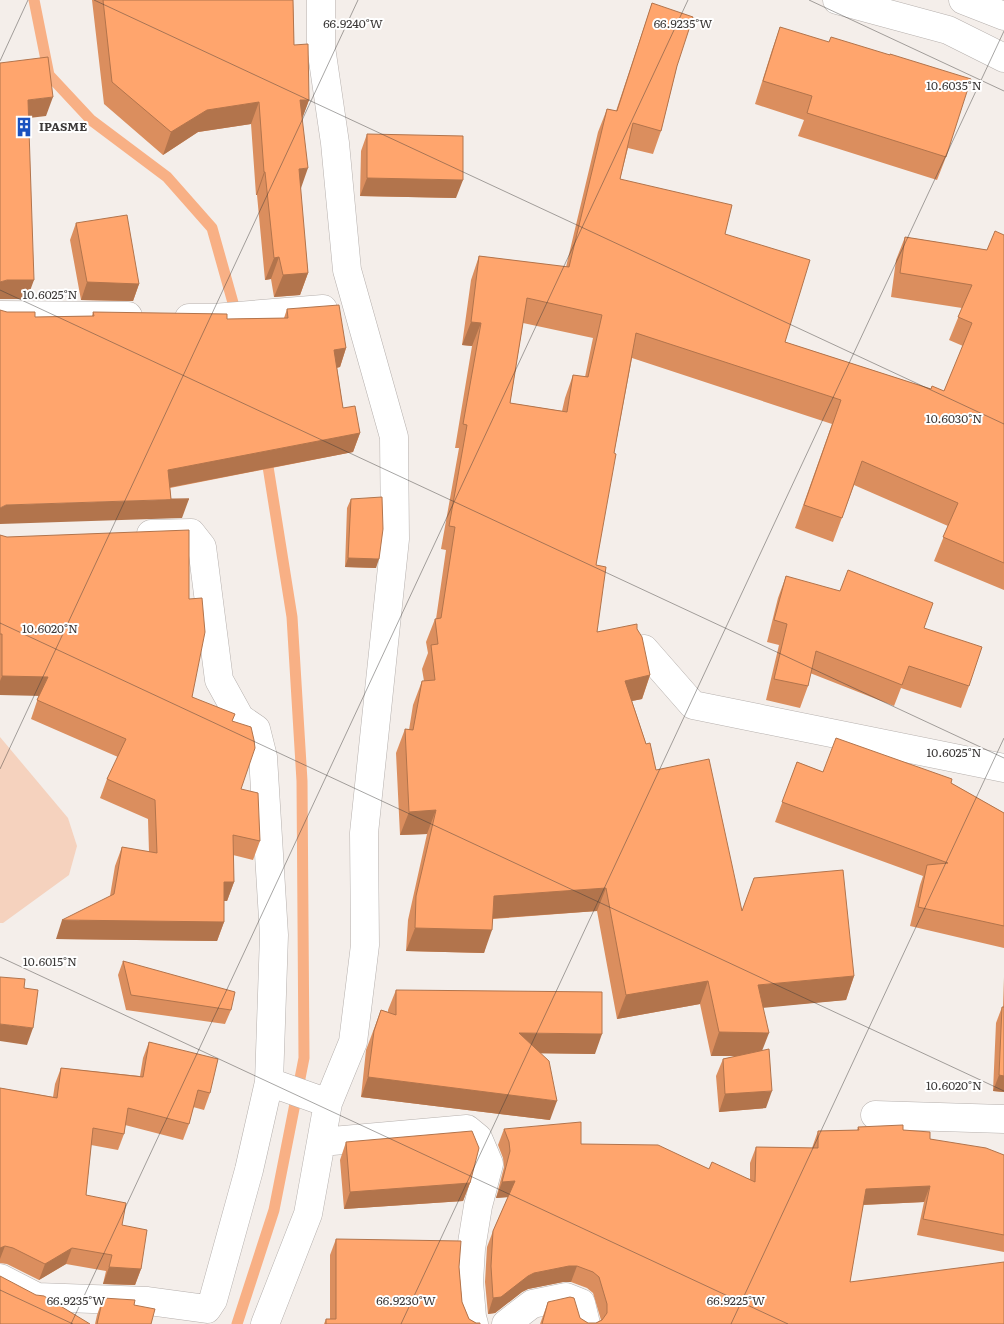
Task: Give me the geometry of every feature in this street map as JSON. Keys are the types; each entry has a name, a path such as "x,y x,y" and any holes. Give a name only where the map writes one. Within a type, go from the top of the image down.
{"street":[{"path":"265,1324 308,1214 328,1103 353,1042 364,954 364,833 395,538 394,437 347,270 335,143 322,47 321,0"},
{"path":"837,0 948,30 1004,58"},
{"path":"948,30 957,0"},
{"path":"963,0 1004,16"},
{"path":"0,315 213,318 358,306"},
{"path":"0,1278 37,1297 148,1301 207,1309 213,1300 249,1170 269,1082 274,935 263,757 256,729 240,718 219,680 202,546 191,532 124,535"},
{"path":"644,649 693,705 1004,768"},
{"path":"269,1082 328,1103"},
{"path":"875,1115 1004,1119"},
{"path":"321,1142 467,1129 478,1138 489,1164 478,1206 471,1249 470,1282 474,1324"},
{"path":"506,1324 532,1304 566,1297 581,1303 586,1324"}],"shaded area":[{"path":"0,737 68,818 77,846 69,875 3,923 0,923"}],"building":[{"path":"103,0 293,0 294,45 308,44 309,100 300,100 308,168 299,169 308,273 283,275 279,257 274,258 264,172 259,102 207,110 171,132 112,82"},
{"path":"652,3 693,17 677,66 661,131 633,123 620,179 732,205 725,234 810,260 785,342 931,389 932,386 944,391 972,323 958,317 972,285 900,273 905,237 987,250 995,231 1004,235 1004,563 943,537 958,503 862,461 842,518 804,505 841,400 636,333 596,565 606,567 597,632 637,624 637,629 642,637 650,675 625,681 646,744 650,743 656,770 709,759 742,911 754,878 843,870 854,976 758,985 769,1033 719,1032 708,981 626,995 606,888 494,896 492,930 415,928 416,896 436,810 409,812 405,729 413,730 422,681 435,680 431,645 438,644 435,619 441,618 455,527 449,526 467,425 463,424 481,323 471,322 479,256 569,267 607,109 617,111","holes":["527,298 602,315 588,377 573,375 567,412 510,403"]},
{"path":"780,27 829,42 831,37 971,79 946,157 807,113 812,96 763,81"},
{"path":"48,57 53,97 28,100 34,280 7,280 0,282 0,63"},
{"path":"367,134 463,136 463,180 367,178"},
{"path":"127,215 139,284 87,282 76,223"},
{"path":"339,305 346,348 334,350 343,408 355,406 360,433 168,470 171,499 189,499 6,505 0,508 0,310 7,312 35,312 35,317 94,316 93,312 227,314 227,319 288,318 287,309"},
{"path":"382,497 383,529 379,559 348,558 351,499"},
{"path":"189,530 189,599 202,598 205,632 192,697 235,714 232,721 251,727 255,748 241,789 258,793 260,841 233,835 234,882 224,882 224,922 62,920 114,894 122,847 157,853 155,800 107,779 126,739 37,700 48,677 2,676 0,535 7,537"},
{"path":"848,570 933,603 924,628 982,647 969,686 909,666 902,685 816,651 808,686 774,679 787,624 774,620 786,576 840,591"},
{"path":"836,738 952,779 951,783 1004,813 1004,926 918,907 927,865 948,863 782,802 797,762 823,772"},
{"path":"123,961 235,992 231,1010 131,995"},
{"path":"0,977 25,979 24,988 38,990 33,1028 0,1024"},
{"path":"396,990 602,992 602,1034 519,1033 549,1061 557,1101 368,1077 374,1031 381,1010 396,1015"},
{"path":"1002,1007 1004,1007 1004,1076 999,1075"},
{"path":"149,1042 218,1059 210,1093 198,1090 189,1124 128,1108 124,1134 93,1128 86,1195 126,1203 122,1225 147,1230 141,1269 109,1267 112,1255 72,1248 45,1264 13,1248 5,1246 0,1248 0,1088 57,1098 61,1068 143,1077"},
{"path":"769,1049 772,1091 725,1094 723,1059"},
{"path":"581,1122 581,1144 658,1145 709,1169 712,1162 755,1182 756,1147 818,1148 818,1131 859,1130 858,1127 903,1125 903,1130 930,1132 930,1139 986,1148 1004,1155 1004,1235 923,1219 930,1186 866,1189 850,1282 1004,1262 1004,1324 542,1324 548,1302 570,1297 574,1298 580,1318 588,1323 596,1323 602,1320 607,1313 607,1304 599,1277 593,1272 577,1266 534,1273 501,1297 493,1298 491,1266 493,1231 515,1181 502,1182 510,1151 504,1129"},
{"path":"472,1131 479,1148 470,1183 350,1192 346,1142"},
{"path":"336,1239 461,1241 459,1267 462,1302 469,1319 480,1324 326,1324 326,1319 336,1319"},
{"path":"0,1276 36,1295 44,1296 90,1324 0,1324"},
{"path":"103,1298 135,1300 134,1305 155,1309 151,1324 97,1324"}],"waterway":[{"path":"34,0 49,75 91,120 167,177 212,228 237,317"},
{"path":"237,1324 274,1210 304,1058 302,781 292,617 266,454"}],"place":[{"name":"IPASME","path":"24,127"}]}
